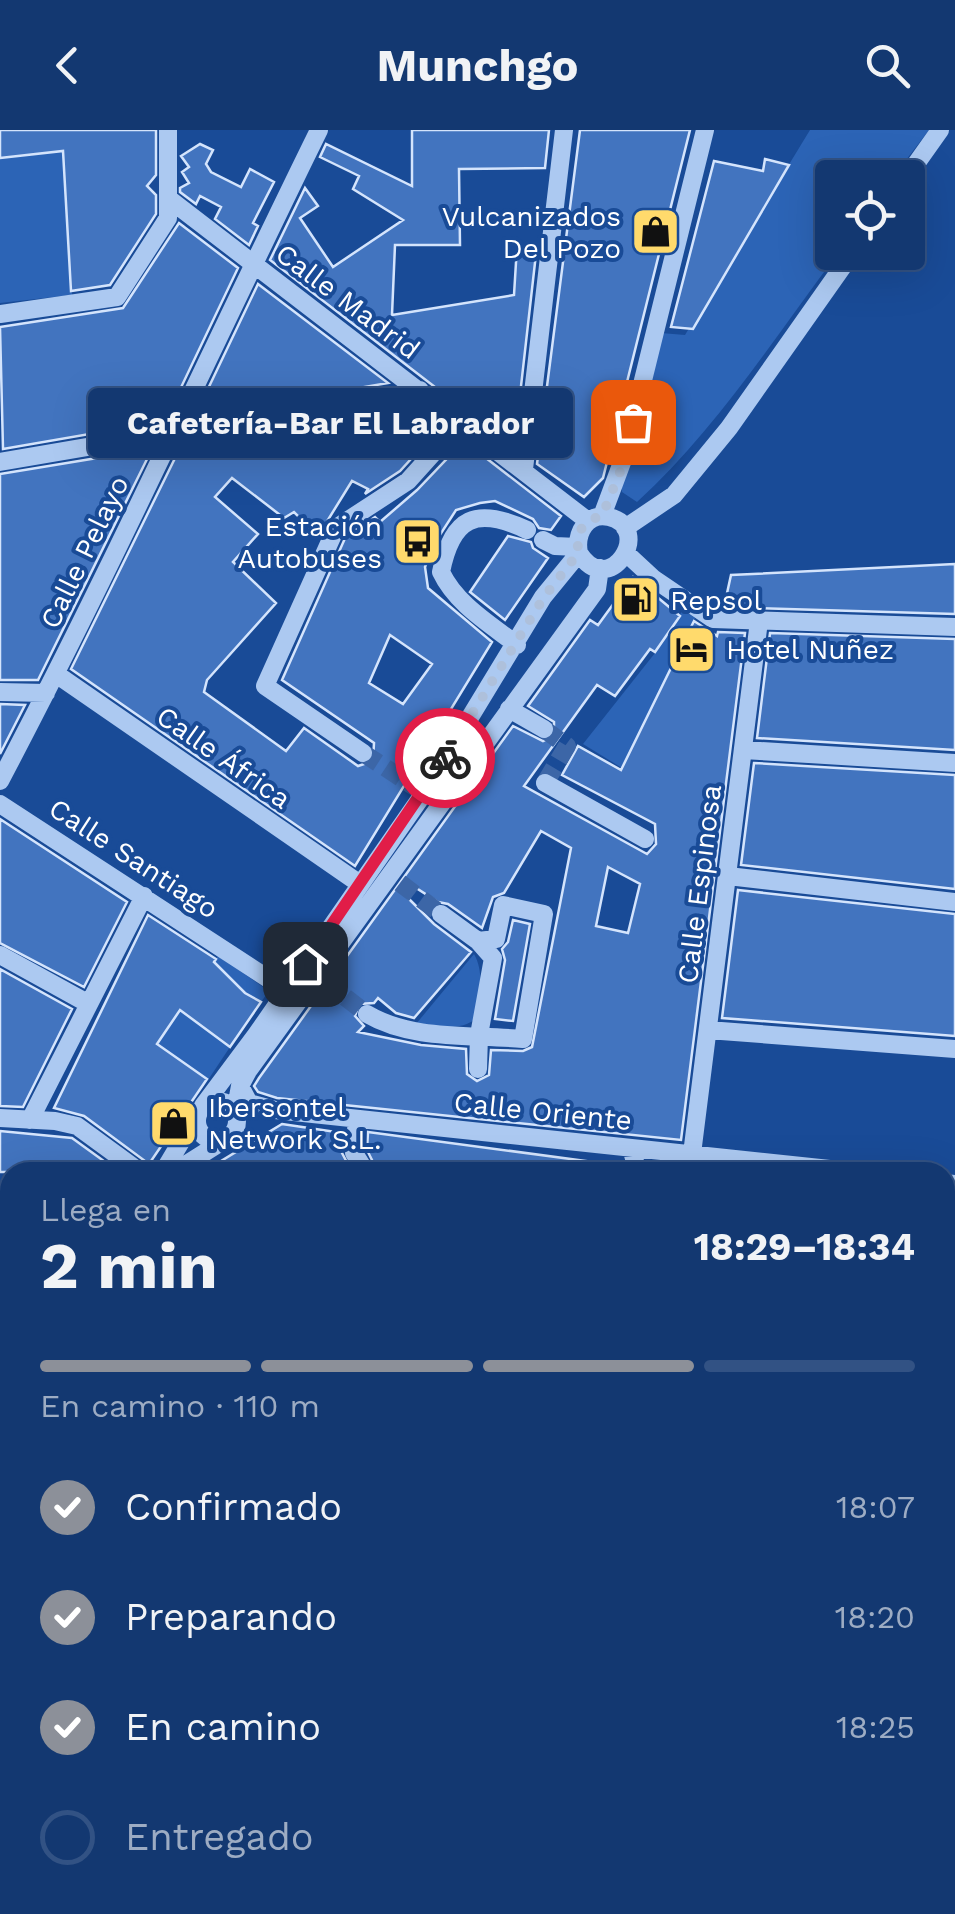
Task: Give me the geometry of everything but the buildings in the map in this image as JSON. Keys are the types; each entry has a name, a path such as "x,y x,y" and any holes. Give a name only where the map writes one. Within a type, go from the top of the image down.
{"street":[{"path":"0,314 117,297 168,218 168,130"},
{"name":"Calle Pelayo","path":"0,781 56,674 319,130"},
{"path":"524,469 564,130"},
{"path":"609,522 705,130"},
{"path":"919,160 940,130"},
{"name":"Calle Madrid","path":"169,199 524,469 609,522"},
{"path":"609,522 629,544 627,554 616,566 600,568 585,562 578,550 578,534 674,494 708,455 840,270"},
{"path":"0,462 420,390"},
{"path":"363,753 265,686 336,528 408,481 462,421"},
{"path":"517,644 449,588 441,572 453,534 469,519 490,516 555,546 578,550"},
{"path":"169,1162 201,1108 424,792 544,597 578,550"},
{"path":"627,554 654,579 713,619 955,627"},
{"path":"201,1108 196,1123 200,1133 211,1140 226,1139 236,1126 240,1086 394,878 509,709 598,589 600,568"},
{"name":"Calle Espinosa","path":"692,1154 759,622"},
{"name":"Calle África","path":"56,674 360,884"},
{"path":"0,692 46,693"},
{"path":"509,709 544,729"},
{"path":"744,750 955,763"},
{"path":"545,783 645,838"},
{"name":"Calle Santiago","path":"0,804 287,991"},
{"path":"728,876 955,902"},
{"path":"30,1120 144,896"},
{"path":"367,1014 400,1029 523,1039 544,914 503,905 496,939 478,941"},
{"path":"441,914 478,941 493,958 479,1035 478,1069"},
{"path":"0,956 89,1004"},
{"path":"708,1030 955,1050"},
{"path":"240,1086 249,1103 274,1110"},
{"path":"201,1108 221,1101 235,1113"},
{"path":"190,1162 274,1110"},
{"name":"Calle Oriente","path":"274,1110 766,1162"},
{"path":"0,1118 77,1126 126,1162"},
{"path":"357,1119 354,1153 360,1162"},
{"path":"631,1148 635,1162"}],"shaded area":[{"path":"810,130 929,130 906,160 815,160 815,270 826,270 718,414 637,502 622,492 621,470 661,333 685,335"},
{"path":"63,151 72,295 0,303 0,158"},
{"path":"683,610 695,618 622,768 583,744 655,653"},
{"path":"474,954 480,977 477,1018 456,1027 416,1024"},
{"path":"218,956 269,991 261,1002 245,993 214,962"},
{"path":"180,1010 230,1047 208,1080 146,1037"}],"tunnel":[{"path":"544,729 567,746 545,783"},
{"path":"363,753 424,793"},
{"path":"400,883 441,914"},
{"path":"324,981 367,1014"}],"way so far":[{"path":"445,758 544,597 579,552 581,528 602,516 620,472 633,422"}],"place":[{"name":"Vulcanizados Del Pozo","path":"656,232"},
{"name":"Cafetería-Bar El Labrador","path":"633,422"},
{"name":"Estación Autobuses","path":"417,542"},
{"name":"Repsol","path":"635,600"},
{"name":"Hotel Nuñez","path":"691,649"},
{"name":"Ibersontel Network S.L.","path":"173,1123"}],"route":[{"path":"305,964 445,758"}]}
